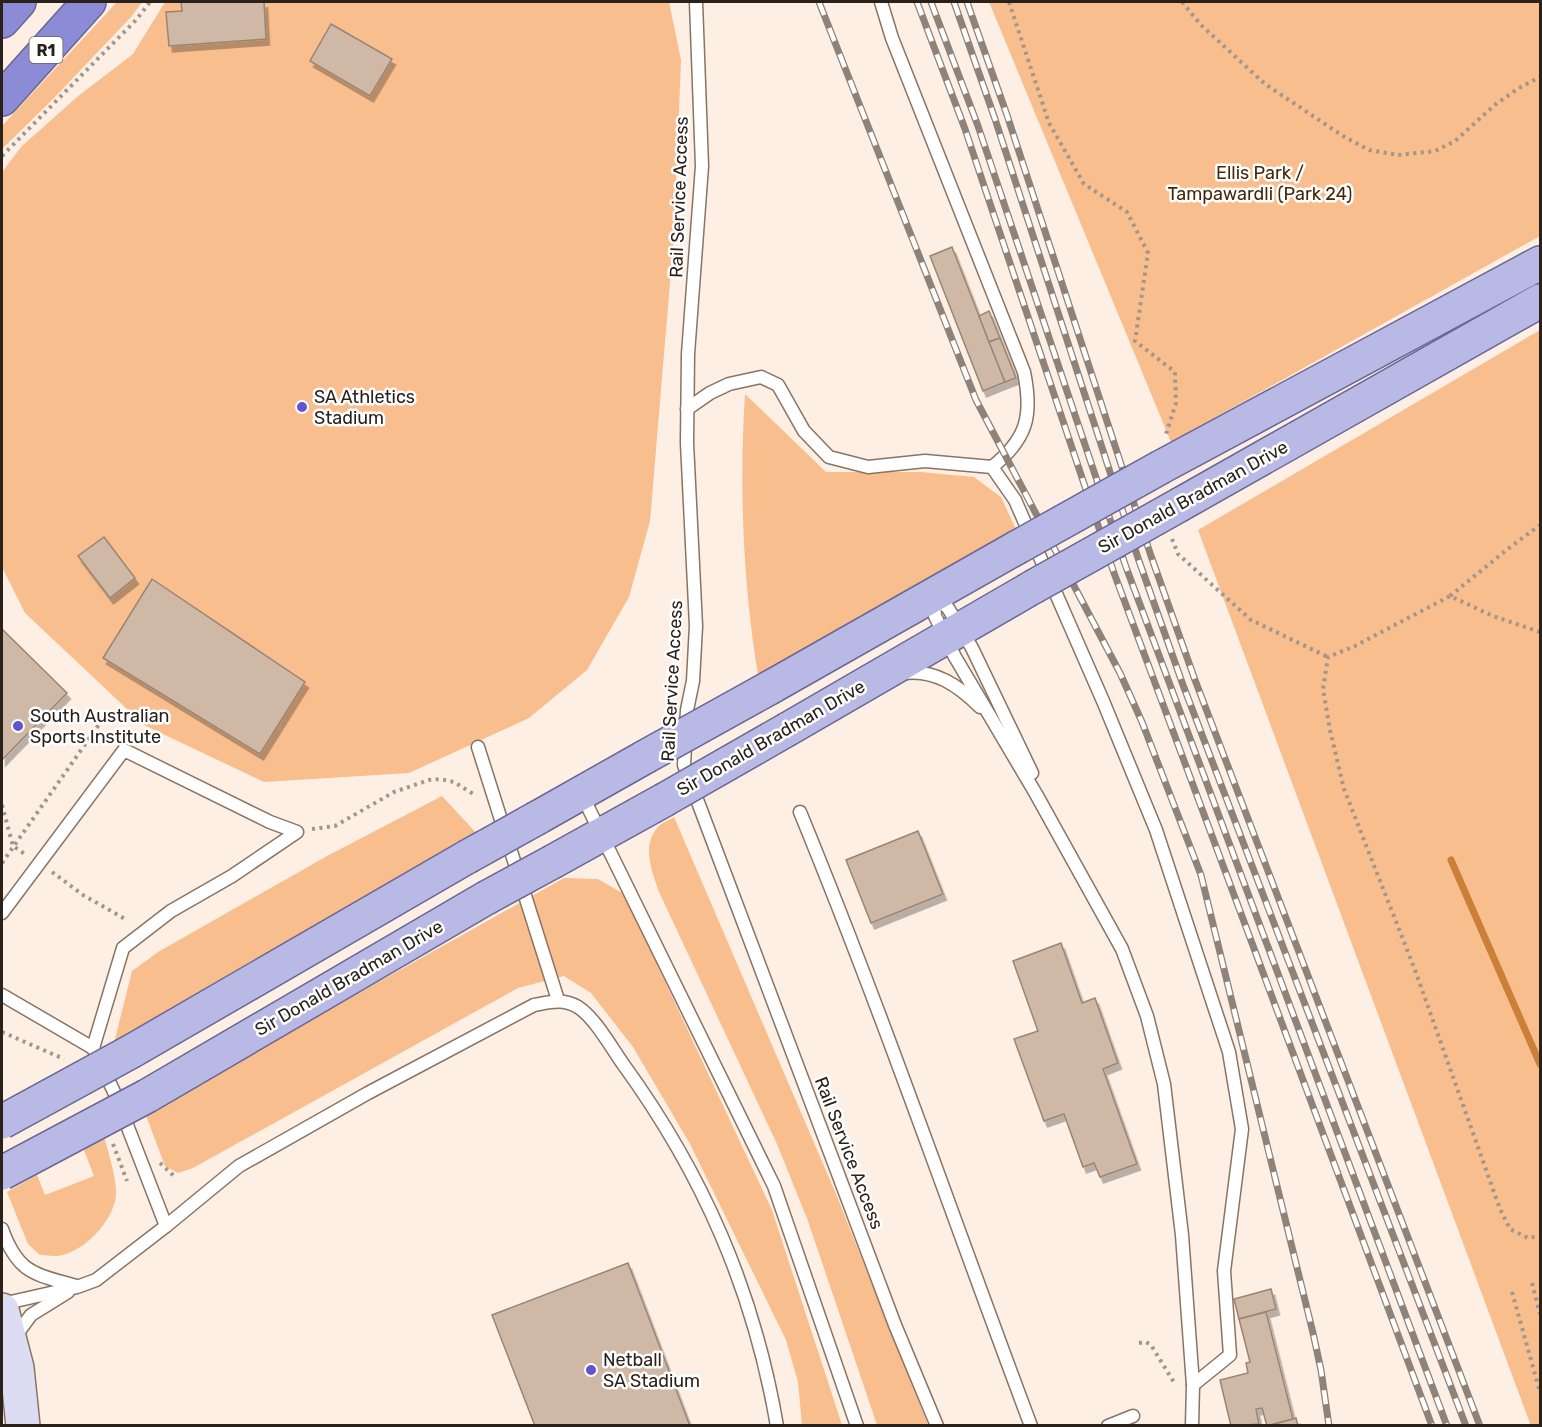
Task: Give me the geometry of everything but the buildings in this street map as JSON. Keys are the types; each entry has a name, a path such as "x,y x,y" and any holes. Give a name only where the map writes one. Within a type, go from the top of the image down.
{"highway":[{"path":"2,21 19,2"},
{"name":"R1","path":"2,99 89,2"}],"main road":[{"path":"2,1122 132,1051 467,857 1016,548 1162,456 1540,263"},
{"name":"Sir Donald Bradman Drive","path":"2,1173 147,1096 486,898 664,800 1033,587 1540,301"},
{"path":"2,1310 17,1368 23,1425"}],"lane":[{"name":"Rail Service Access","path":"696,2 702,166 688,354 687,409 696,626 684,765 895,1325 937,1425"},
{"path":"687,409 729,384 761,377 778,385 804,430 829,457 868,467 925,461 992,467 1005,457 1025,426 1028,404 1024,372 892,38 881,2"},
{"path":"992,467 1015,500 1156,830 1232,1065 1242,1129 1224,1271 1230,1355 1193,1385"},
{"path":"933,595 935,616 953,633 991,683 1052,821"},
{"path":"933,595 948,608 953,633 995,724 1052,821 1122,949 1147,1016 1164,1084 1182,1235 1193,1385 1192,1425"},
{"path":"879,676 917,671 953,683 995,724"},
{"path":"478,747 558,1000"},
{"path":"2,914 124,750 270,822 297,832 232,876 171,911 123,948 93,1048"},
{"path":"581,794 774,1186 857,1425"},
{"path":"800,812 902,1071 1031,1425"},
{"path":"2,995 93,1048 115,1094 166,1226"},
{"path":"2,1304 77,1287 96,1280 239,1166 368,1093 534,1005 558,1000 578,1008 591,1021 674,1139 702,1191 745,1293 760,1346 777,1425"},
{"path":"2,1229 17,1261 31,1272 77,1287"},
{"path":"10,1344 31,1315 77,1287"},
{"path":"1108,1425 1133,1416"}],"path":[{"path":"2,156 127,29 150,2"},
{"path":"1009,2 1049,123 1084,184 1127,212 1148,253 1135,341 1174,372 1176,403 1162,456"},
{"path":"1182,2 1201,25 1265,84 1343,136 1369,150 1398,155 1435,151 1455,141 1504,98 1540,77"},
{"path":"1170,535 1178,554 1251,620 1329,657 1355,646 1450,596 1540,525"},
{"path":"1450,596 1493,616 1540,632"},
{"path":"1329,657 1323,689 1329,730 1344,789 1415,970 1500,1209 1510,1229 1528,1238 1540,1236"},
{"path":"2,863 100,723"},
{"path":"2,805 14,846 27,856"},
{"path":"49,869 83,895 127,920"},
{"path":"1532,1283 1540,1314"},
{"path":"1512,1292 1540,1392"},
{"path":"1139,1343 1146,1342 1151,1345 1178,1388"}],"green space":[{"path":"117,2 142,2 132,16 55,97 2,149 2,126"},
{"name":"SA Athletics Stadium","path":"165,2 669,2 681,60 674,235 650,521 629,597 587,670 529,718 409,773 264,782 144,725 25,613 2,567 2,172 22,146 77,97 133,54"},
{"name":"Ellis Park / Tampawardli (Park 24)","path":"989,2 1540,2 1540,236 1171,442"},
{"path":"1540,330 1540,1425 1531,1426 1198,530"},
{"path":"745,394 826,472 921,472 974,477 1001,497 1019,536 759,681 749,610 744,538 742,466"},
{"path":"442,796 478,835 113,1047 132,971 158,952 327,856"},
{"path":"674,817 836,1194 928,1425 877,1425 808,1221 777,1144 656,884 649,859 650,842 658,827"},
{"path":"564,878 598,879 624,894 772,1210 842,1425 802,1425 798,1382 786,1340 690,1144 633,1047 591,993 564,976 518,988 193,1168 178,1173 165,1166 145,1113"},
{"path":"104,1137 112,1164 116,1191 112,1211 99,1230 82,1246 63,1255 40,1255 28,1244 7,1192 37,1175 45,1195 94,1176 84,1150"}],"waterway":[{"path":"1451,860 1540,1064"}],"railway":[{"path":"819,2 976,400 1120,673 1142,722 1201,875 1313,1333 1329,1426"},
{"path":"917,2 965,129 1114,573 1432,1426"},
{"path":"931,2 978,126 1126,567 1447,1426"},
{"path":"954,2 995,119 1138,558 1183,685 1466,1426"},
{"path":"967,2 1007,115 1150,553 1195,680 1480,1426"}],"place":[{"name":"SA Athletics Stadium","path":"302,407"},
{"name":"South Australian Sports Institute","path":"18,726"},
{"name":"Netball SA Stadium","path":"591,1370"}]}
